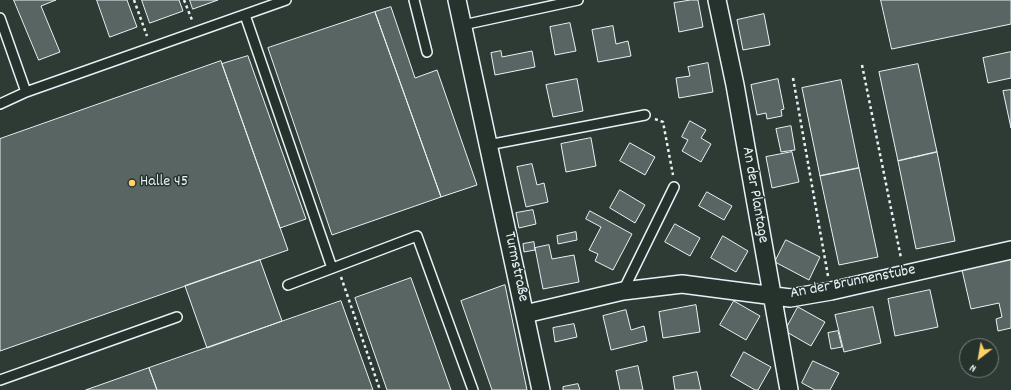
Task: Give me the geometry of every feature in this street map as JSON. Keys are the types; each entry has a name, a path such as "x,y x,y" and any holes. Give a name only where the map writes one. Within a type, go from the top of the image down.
{"street":[{"name":"Turmstraße","path":"457,0 541,390"},
{"name":"An der Plantage","path":"717,0 735,86 789,390"},
{"name":"An der Brunnenstube","path":"525,314 623,291 682,284 790,298 831,291 1011,250"}],"lane":[{"path":"0,104 26,92 286,0"},
{"path":"414,0 427,52"},
{"path":"463,25 578,0"},
{"path":"245,15 335,267"},
{"path":"0,18 26,92"},
{"path":"488,145 646,115"},
{"path":"623,291 674,187"},
{"path":"288,285 417,236 473,390"},
{"path":"0,380 177,317"}],"path":[{"path":"134,0 151,48"},
{"path":"184,0 196,32"},
{"path":"862,65 904,274"},
{"path":"793,78 831,291"},
{"path":"646,115 664,122 674,187"},
{"path":"335,267 380,390"}],"building":[{"path":"14,0 56,0 41,6 60,52 39,60"},
{"path":"97,0 127,0 137,27 110,37"},
{"path":"142,0 179,0 183,11 150,23"},
{"path":"190,0 218,0 193,9"},
{"path":"698,0 703,27 679,32 674,3"},
{"path":"881,0 1011,0 1011,24 892,49"},
{"path":"391,7 415,78 437,70 477,185 441,197 375,12"},
{"path":"375,12 441,197 332,235 268,48"},
{"path":"764,14 770,45 743,50 737,20"},
{"path":"570,23 576,51 555,55 550,27"},
{"path":"613,26 616,44 628,41 631,56 598,62 592,30"},
{"path":"501,51 502,57 532,51 535,67 495,75 491,53"},
{"path":"1011,52 1011,78 988,83 983,58"},
{"path":"248,56 306,219 280,228 222,64"},
{"name":"Halle 45","path":"221,61 288,250 0,351 0,139"},
{"path":"708,63 713,92 679,98 676,78 690,76 688,67"},
{"path":"918,64 937,152 898,161 879,72"},
{"path":"577,79 583,111 553,117 546,85"},
{"path":"778,79 784,109 781,110 782,116 767,119 766,113 757,115 751,85"},
{"path":"841,80 859,168 820,176 802,88"},
{"path":"1011,90 1011,128 1003,91"},
{"path":"690,121 706,130 701,138 711,144 701,162 682,151 688,140 682,137"},
{"path":"791,126 795,150 781,152 776,129"},
{"path":"591,138 596,166 566,172 561,144"},
{"path":"630,143 655,157 645,175 620,161"},
{"path":"792,152 799,182 772,188 766,157"},
{"path":"937,152 955,241 916,249 898,161"},
{"path":"532,164 537,185 544,183 548,202 526,207 517,167"},
{"path":"859,168 878,257 839,265 820,176"},
{"path":"620,190 645,205 635,223 610,208"},
{"path":"707,192 732,206 724,220 699,206"},
{"path":"533,210 536,224 519,228 516,213"},
{"path":"590,211 632,234 613,270 595,261 598,254 589,250 601,227 586,219"},
{"path":"675,224 700,238 690,256 665,242"},
{"path":"576,232 577,240 558,244 557,236"},
{"path":"723,236 748,251 736,272 711,258"},
{"path":"786,240 820,257 809,280 775,262"},
{"path":"534,242 535,250 524,252 523,244"},
{"path":"549,245 552,259 574,255 579,282 543,289 535,248"},
{"path":"1011,259 1011,328 998,331 996,319 1002,317 999,303 971,309 962,270"},
{"path":"260,260 282,321 207,348 185,286"},
{"path":"411,278 451,390 387,390 355,298"},
{"path":"505,285 527,390 492,390 461,301"},
{"path":"930,290 938,327 895,336 888,299"},
{"path":"341,301 373,390 157,390 149,368"},
{"path":"734,301 760,316 746,340 720,325"},
{"path":"696,305 700,332 663,338 659,312"},
{"path":"798,307 825,322 811,346 785,331"},
{"path":"873,307 881,343 844,352 835,315"},
{"path":"626,310 631,330 644,326 647,341 611,350 603,316"},
{"path":"574,324 577,337 555,342 553,328"},
{"path":"838,331 842,347 831,349 828,333"},
{"path":"744,352 771,367 758,390 755,390 731,376"},
{"path":"813,361 839,373 830,390 815,390 802,383"},
{"path":"638,366 643,390 620,390 616,371"},
{"path":"149,368 157,390 86,390"},
{"path":"697,372 701,390 675,390 673,377"},
{"path":"578,384 580,390 563,390 563,387"}],"place":[{"name":"Halle 45","path":"132,183"}]}
